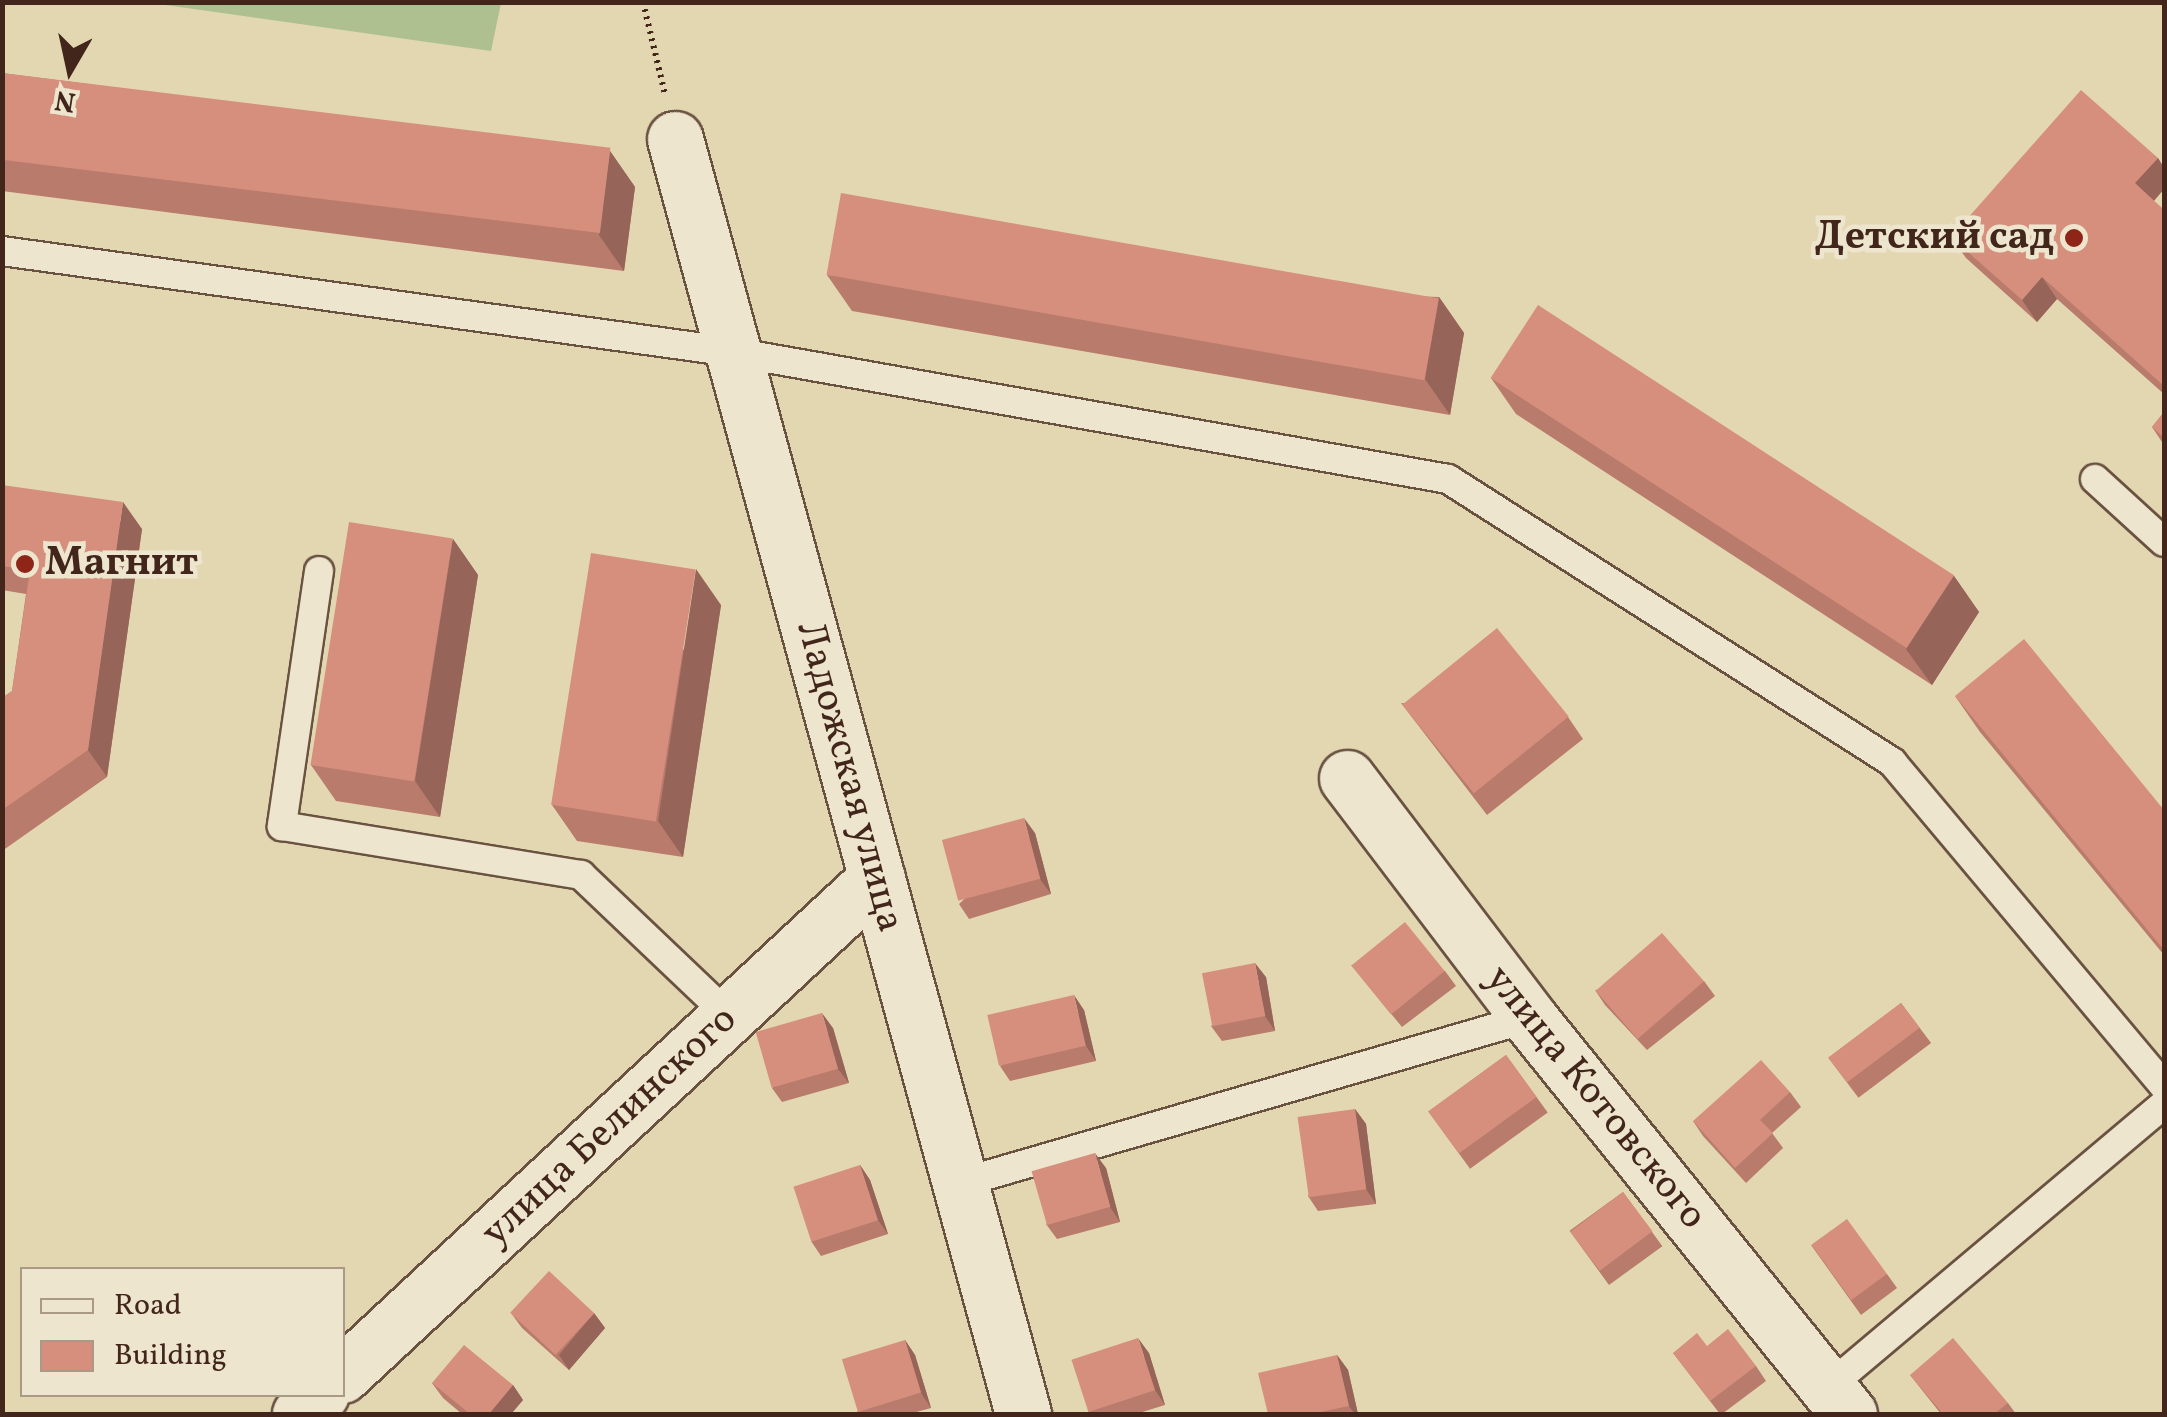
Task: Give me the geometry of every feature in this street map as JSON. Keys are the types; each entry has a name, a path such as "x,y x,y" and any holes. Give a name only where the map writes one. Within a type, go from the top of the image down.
{"street":[{"name":"Ладожская улица","path":"675,139 1023,1414"},
{"name":"улица Котовского","path":"1347,778 1824,1406"},
{"name":"улица Белинского","path":"345,1372 876,878"}],"lane":[{"path":"2,251 733,352 1448,479 1892,762 2164,1086"},
{"path":"2094,479 2164,542"},
{"path":"319,570 282,826 582,875 730,1017"},
{"path":"960,1183 1529,1018"},
{"path":"1824,1406 2164,1104"}],"path":[{"path":"643,2 675,139"}],"green space":[{"path":"501,2 491,51 151,3"}],"building":[{"path":"2,73 610,148 600,233 2,160"},
{"name":"Детский сад","path":"2081,90 2158,158 2135,183 2164,210 2164,386 2042,277 2022,300 1951,237"},
{"path":"841,193 1439,298 1424,380 827,275"},
{"path":"1538,305 1954,575 1907,648 1491,378"},
{"path":"2164,412 2164,438 2152,427"},
{"path":"2,485 123,502 88,750 2,810 2,698 12,691 30,570 2,566"},
{"path":"349,522 453,538 414,781 311,765"},
{"path":"591,553 696,570 656,821 551,805"},
{"path":"1497,628 1569,717 1474,793 1402,705"},
{"path":"2024,639 2164,810 2164,950 1955,696"},
{"path":"1024,818 1040,879 958,901 942,840"},
{"path":"1405,922 1445,971 1391,1014 1351,965"},
{"path":"1662,933 1704,981 1638,1039 1596,991"},
{"path":"1255,963 1265,1016 1212,1026 1202,973"},
{"path":"1074,995 1086,1046 999,1066 987,1015"},
{"path":"1901,1003 1920,1028 1847,1083 1828,1058"},
{"path":"822,1013 838,1069 772,1088 756,1032"},
{"path":"1506,1055 1537,1097 1459,1153 1428,1111"},
{"path":"1761,1060 1790,1092 1760,1120 1773,1133 1735,1168 1693,1121"},
{"path":"1355,1109 1366,1189 1309,1197 1298,1117"},
{"path":"1095,1153 1110,1207 1047,1225 1032,1171"},
{"path":"860,1165 878,1220 811,1242 793,1187"},
{"path":"1623,1192 1652,1231 1600,1271 1570,1232"},
{"path":"1847,1219 1887,1274 1851,1300 1811,1245"},
{"path":"549,1271 594,1313 555,1355 510,1313"},
{"path":"1728,1329 1756,1366 1710,1401 1673,1353 1697,1333 1707,1346"},
{"path":"1138,1338 1155,1390 1088,1412 1071,1360"},
{"path":"1953,1338 2008,1403 1994,1414 1943,1414 1910,1375"},
{"path":"905,1340 921,1393 858,1412 842,1359"},
{"path":"464,1345 513,1385 489,1414 470,1414 432,1383"},
{"path":"1337,1355 1349,1406 1311,1414 1268,1414 1258,1373"}],"place":[{"name":"Детский сад","path":"2074,238"},
{"name":"Магнит","path":"25,564"}]}
